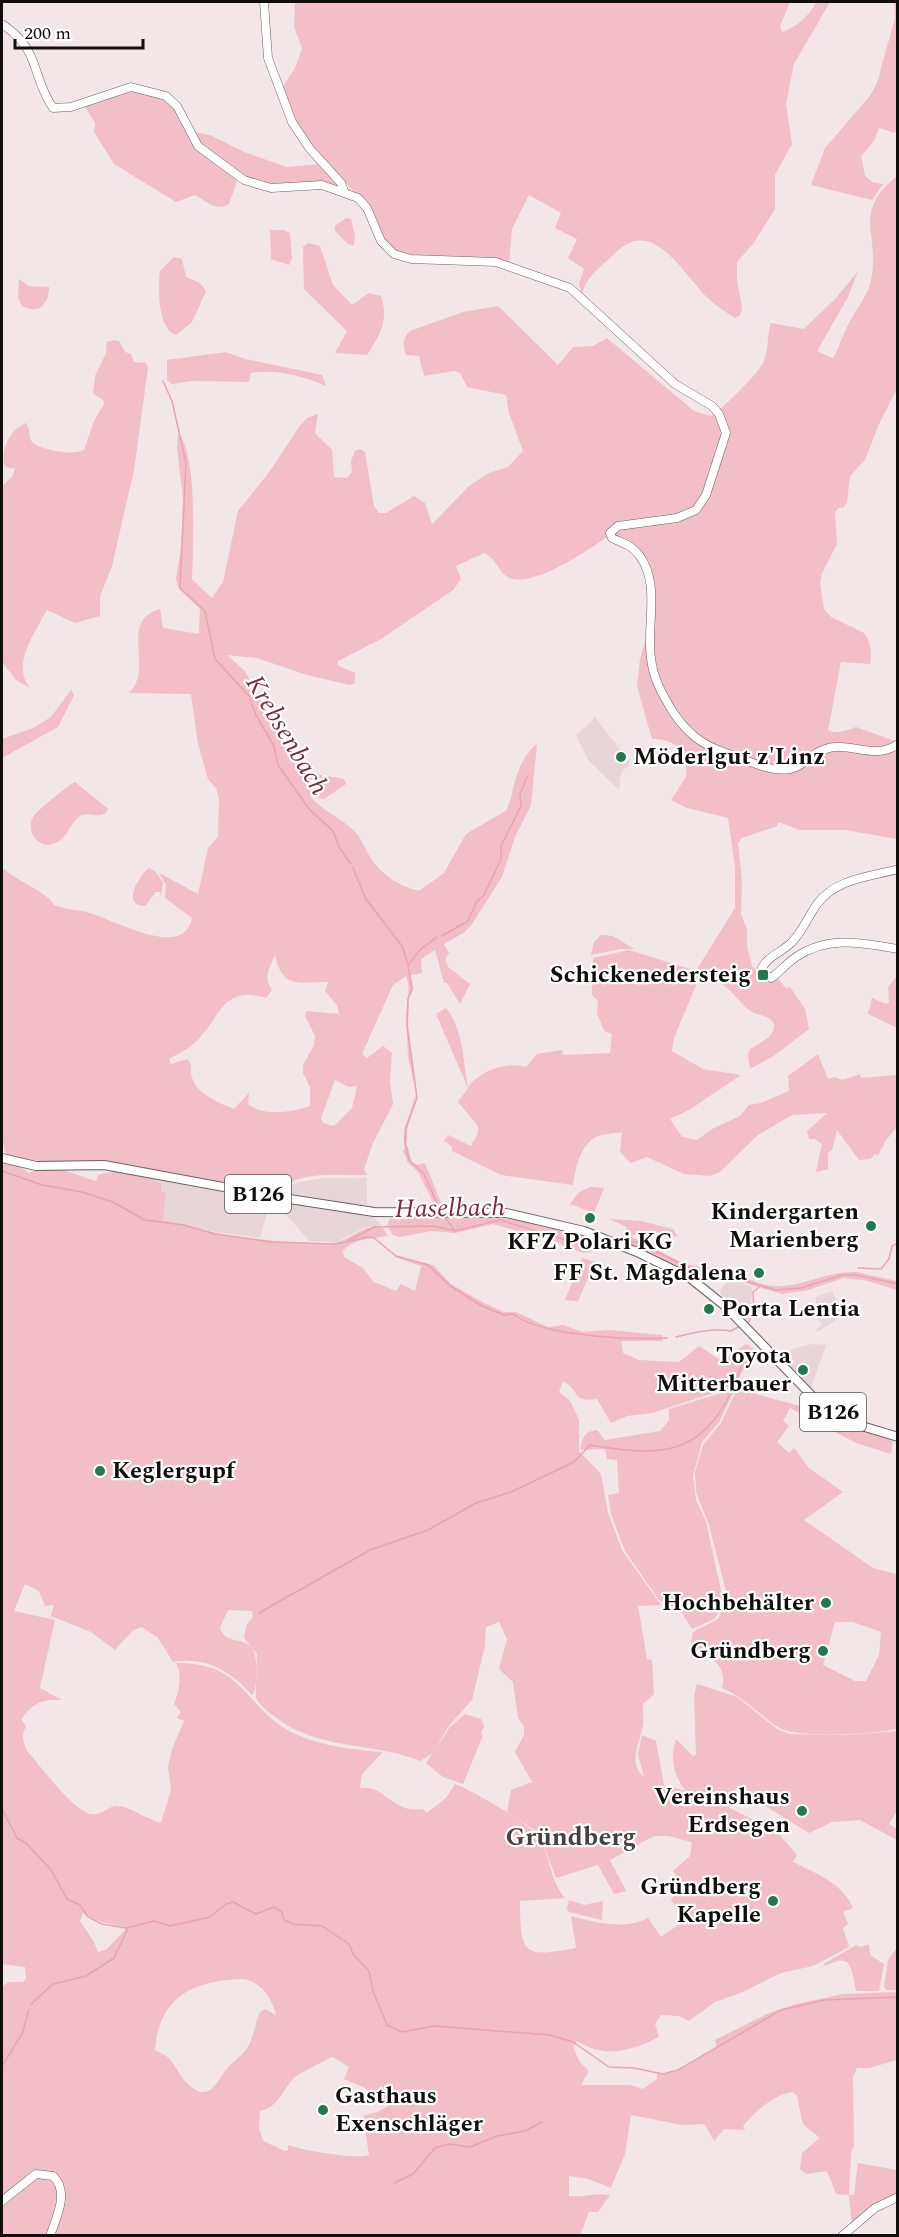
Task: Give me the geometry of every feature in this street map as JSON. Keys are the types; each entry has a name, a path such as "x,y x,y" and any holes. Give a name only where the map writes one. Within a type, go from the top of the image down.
{"main road":[{"name":"B126","path":"2,1158 36,1166 87,1163 358,1210 391,1213 483,1211 530,1217 617,1243 678,1271 702,1287 725,1306 801,1387 826,1408 855,1424 897,1437"}],"street":[{"path":"264,2 268,58 292,122 310,149 341,183 344,192"},
{"path":"2,24 20,38 28,49 52,108 71,107 131,87 147,90 170,98 198,146 244,180 264,187 322,185 344,192 363,202 381,241 398,256 496,262 566,286 675,384 712,406 719,414 725,428 726,439 700,506 684,516 618,526 610,533 612,538 633,548 645,567 651,597 650,654 653,673 659,689 687,730 715,749 776,768 794,768 817,753 834,747 879,753 897,744"},
{"path":"897,869 850,880 830,891 819,902 795,938 764,963 761,972 771,978 802,953 834,943 857,942 897,949"},
{"path":"2,2201 36,2174 53,2176 60,2184 62,2194 50,2235"},
{"path":"842,2235 870,2211 897,2197"}],"shaded area":[{"path":"295,2 790,2 780,26 782,32 802,20 816,2 830,2 794,64 786,104 792,144 775,175 775,209 753,244 737,262 737,280 742,308 740,315 735,318 721,309 701,291 673,258 651,243 639,240 624,246 600,267 589,279 582,295 579,284 584,269 568,258 577,239 555,228 561,213 529,195 512,229 509,264 411,257 390,249 361,199 300,134 281,90 296,66 302,48 294,27"},
{"path":"894,2 898,2 897,127 895,133 879,128 874,141 861,156 865,176 872,182 883,184 872,200 811,185 825,148 870,96 877,83 895,18"},
{"path":"133,89 168,98 194,132 210,135 244,152 287,167 321,164 336,180 338,187 271,186 239,175 229,204 220,207 211,205 195,195 176,202 114,164 94,132 95,123 84,105"},
{"path":"897,176 897,389 879,424 865,460 850,476 847,502 835,513 837,544 822,573 820,583 824,609 831,617 864,633 870,644 871,652 870,664 841,662 828,730 838,732 856,727 897,742 897,839 845,830 800,830 778,822 777,826 742,838 738,843 742,882 741,914 747,929 747,946 752,966 766,980 776,977 786,988 790,987 805,1009 809,1029 775,1055 750,1069 748,1056 750,1049 771,1034 774,1023 749,1010 721,983 699,978 674,1038 672,1051 703,1069 741,1075 689,1110 670,1119 682,1137 697,1140 712,1129 740,1116 749,1105 761,1103 789,1091 788,1076 818,1054 828,1079 835,1077 842,1080 860,1074 861,1078 897,1075 897,1127 886,1140 878,1156 875,1154 870,1159 859,1160 837,1130 832,1150 828,1153 828,1169 816,1172 822,1144 815,1139 809,1139 807,1131 827,1113 792,1115 758,1135 720,1172 710,1176 684,1174 647,1157 631,1163 620,1152 622,1132 600,1135 589,1142 579,1159 573,1185 501,1175 452,1151 452,1146 444,1141 448,1135 471,1146 478,1133 478,1126 458,1102 468,1088 436,1014 446,1008 456,1026 462,1046 468,1087 480,1076 494,1069 510,1066 526,1067 537,1054 562,1050 563,1055 610,1053 612,1034 604,1031 597,1013 598,1001 592,995 593,958 629,950 696,971 735,908 735,868 728,818 687,808 671,800 686,777 683,754 668,741 652,739 637,686 640,659 652,618 644,560 613,537 616,524 608,530 607,537 586,551 543,574 528,578 516,579 506,576 484,553 456,566 461,579 453,590 381,639 338,661 337,665 355,673 355,683 350,685 307,675 257,658 227,655 245,671 295,766 309,773 344,779 346,784 324,799 310,796 355,832 370,858 382,871 395,881 419,891 444,873 466,834 507,810 520,766 537,744 531,805 515,837 502,877 472,924 465,932 444,944 449,953 445,959 448,967 470,984 460,1004 447,983 444,983 435,950 421,959 422,973 411,975 413,989 409,998 408,1025 417,1094 407,1129 407,1142 404,1145 404,1130 416,1094 408,1056 406,1015 409,986 406,976 393,985 362,1054 367,1058 383,1046 392,1053 390,1082 393,1104 373,1143 364,1169 367,1175 307,1177 295,1180 281,1194 99,1161 46,1162 6,1156 2,1137 2,867 45,895 54,905 90,913 146,934 162,937 176,936 186,930 192,918 165,898 166,885 159,873 198,894 208,848 218,837 219,799 216,788 208,779 198,744 191,694 129,693 136,683 139,671 141,623 148,615 160,609 163,628 199,634 200,609 179,589 176,579 181,547 183,498 177,448 178,434 189,460 191,480 192,579 212,598 223,582 238,511 270,471 299,427 307,418 318,414 315,433 332,450 334,477 347,478 352,472 351,461 355,451 360,449 365,452 374,506 379,513 386,513 414,496 425,503 432,524 469,486 489,473 508,467 523,451 509,413 506,395 467,387 460,373 454,371 424,376 419,356 406,355 404,342 410,331 463,312 498,306 558,365 573,347 593,346 607,338 694,411 711,416 760,368 766,353 771,323 804,329 836,298 858,271 848,297 817,351 832,358 835,355 848,325 870,286 873,264 871,214 883,190","holes":["275,955 282,974 287,978 300,982 328,982 325,991 337,1005 339,1014 306,1011 305,1016 315,1036 314,1045 303,1065 303,1073 310,1087 310,1106 287,1111 262,1111 248,1104 249,1093 234,1109 211,1098 198,1088 193,1081 191,1064 187,1059 171,1064 169,1059 197,1041 232,999 252,995 266,998 272,990 267,977","335,1080 349,1087 357,1086 352,1108 334,1126 323,1123 321,1118"]},
{"path":"346,218 351,219 355,235 354,246 348,244 335,231 335,226"},
{"path":"270,230 284,230 290,233 292,258 289,265 271,259"},
{"path":"308,243 320,246 333,285 352,305 369,293 381,296 384,320 376,341 367,355 335,353 347,331 304,289 303,247"},
{"path":"174,257 182,259 186,277 200,283 206,291 192,322 176,335 165,324 159,296 160,271"},
{"path":"19,279 29,286 49,287 49,293 42,306 33,309 22,306 18,297"},
{"path":"119,341 125,352 131,354 134,362 146,363 148,368 134,470 112,566 100,596 100,616 75,623 47,610 31,638 24,659 25,679 30,688 16,680 2,662 2,486 12,477 15,469 5,467 5,447 15,430 26,423 31,440 36,445 49,450 65,452 84,450 94,421 104,404 103,400 93,393 95,376 106,353 107,342"},
{"path":"226,352 245,359 322,375 326,386 298,376 270,372 251,373 249,382 192,381 172,384 167,380 167,360"},
{"path":"71,690 74,695 58,727 2,758 2,739 33,728 51,717"},
{"path":"594,716 629,761 630,765 624,769 620,777 619,790 588,760 576,735 592,721"},
{"path":"75,782 108,809 106,813 80,816 60,841 49,845 39,842 32,834 33,817"},
{"path":"149,868 156,872 163,883 161,896 160,892 156,892 145,906 138,905 134,901 134,890"},
{"path":"601,935 613,936 634,949 620,949 591,955 594,942"},
{"path":"897,976 898,1028 868,1014 872,998 886,1004 889,1002 888,987"},
{"path":"407,1145 412,1162 417,1165 425,1163 443,1208 436,1208 418,1172 408,1163 403,1151"},
{"path":"2,1161 20,1166 29,1173 55,1169 96,1181 98,1175 110,1172 127,1171 145,1175 161,1184 161,1192 166,1193 163,1220 226,1235 287,1242 331,1243 344,1240 366,1229 382,1226 388,1236 370,1238 352,1244 343,1251 344,1257 363,1268 374,1282 396,1291 401,1284 415,1291 421,1266 394,1257 397,1256 433,1265 451,1284 484,1303 504,1312 516,1312 548,1327 563,1325 583,1332 609,1330 662,1335 662,1341 621,1341 623,1353 639,1360 679,1362 699,1346 722,1361 746,1344 754,1349 735,1386 652,1413 627,1416 611,1423 597,1399 589,1400 580,1397 563,1381 559,1392 570,1401 579,1420 579,1451 601,1474 608,1513 622,1550 661,1605 638,1606 647,1659 652,1660 654,1694 643,1704 643,1723 636,1751 636,1765 644,1777 638,1754 642,1735 656,1741 664,1785 686,1791 676,1773 673,1753 676,1739 693,1756 696,1755 694,1695 697,1684 737,1697 777,1729 789,1734 845,1735 897,1731 897,1811 889,1824 897,1829 897,1840 860,1820 832,1822 809,1833 736,1788 728,1807 777,1832 797,1855 793,1862 828,1880 848,1899 853,1908 843,1912 848,1924 843,1928 849,1947 813,1966 781,1973 743,1992 715,2002 689,2021 679,2016 661,2015 655,2024 659,2037 638,2046 608,2051 588,2047 577,2041 573,2047 579,2061 589,2071 581,2085 631,2085 643,2089 657,2079 657,2074 665,2074 688,2066 717,2048 715,2040 769,2013 796,2004 843,1994 897,1992 897,2060 869,2068 857,2068 853,2077 854,2145 851,2154 849,2195 836,2194 827,2171 806,2174 800,2169 802,2153 820,2138 803,2124 797,2096 793,2092 779,2096 765,2105 743,2126 745,2130 724,2129 714,2141 705,2124 682,2125 631,2115 625,2154 611,2188 588,2179 569,2176 569,2196 610,2195 598,2212 589,2212 580,2235 2,2235 2,1987 8,1982 23,1982 26,1978 25,1967 2,1964","holes":["25,1584 39,1591 45,1606 54,1605 51,1616 91,1632 115,1650 133,1630 142,1627 158,1638 173,1662 196,1661 217,1667 244,1686 252,1695 256,1681 257,1700 265,1709 291,1727 326,1740 383,1750 420,1761 433,1753 448,1727 472,1700 485,1646 486,1627 499,1622 507,1639 499,1669 513,1682 518,1718 524,1726 524,1735 515,1752 532,1782 511,1790 507,1812 539,1833 556,1878 598,1865 614,1894 626,1891 610,1860 654,1836 668,1836 692,1842 690,1856 673,1871 681,1882 671,1900 681,1914 681,1923 661,1937 648,1918 639,1922 620,1924 600,1923 571,1916 576,1948 545,1952 528,1949 521,1933 520,1901 565,1898 556,1884 540,1838 535,1832 500,1808 455,1784 446,1798 427,1813 423,1809 404,1807 376,1790 360,1788 362,1774 383,1752 349,1749 293,1733 263,1711 230,1678 216,1670 199,1665 176,1663 180,1679 174,1704 181,1712 177,1718 184,1721 172,1749 168,1767 171,1790 161,1823 117,1806 95,1814 83,1811 66,1796 27,1751 23,1738 26,1726 21,1719 29,1709 43,1701 62,1700 40,1688 55,1620 14,1611","228,1610 252,1611 253,1617 246,1626 244,1638 257,1654 257,1670 254,1651 251,1647 225,1636 222,1632 220,1627","83,1913 102,1922 125,1927 125,1930 107,1949 98,1952 80,1921","244,1979 250,1981 265,1992 276,2015 265,2009 260,2012 245,2051 227,2068 214,2087 200,2092 187,2083 167,2057 155,2050 158,2031 172,2004 182,1995 210,1983","333,2057 349,2067 344,2079 365,2088 389,2105 378,2112 363,2116 369,2155 316,2152 288,2145 288,2150 285,2151 263,2141 259,2128 260,2111 272,2106 294,2078"]},
{"path":"148,1176 372,1215 382,1226 365,1227 337,1242 309,1241 284,1212 280,1214 268,1208 260,1238 210,1231 163,1220 166,1193 160,1192 156,1183"},
{"path":"325,1178 367,1178 367,1205 357,1206 290,1195 286,1192 291,1185 299,1182"},
{"path":"590,1187 604,1188 594,1213 570,1204 578,1193"},
{"path":"459,1214 540,1224 618,1247 583,1253 553,1241 493,1224 455,1233 431,1231 400,1237 393,1235 387,1225 390,1219"},
{"path":"609,1219 641,1221 673,1229 678,1237 648,1231 630,1236 684,1264 731,1271 716,1281 686,1271 621,1240 627,1227"},
{"path":"582,1258 595,1262 578,1301 565,1300"},
{"path":"856,1272 897,1281 897,1290 864,1280 843,1278 808,1290 782,1294 732,1279 741,1274 771,1286 785,1286 840,1273"},
{"path":"732,1279 752,1287 751,1313 747,1322 720,1293 722,1287"},
{"path":"832,1291 842,1316 817,1332 816,1330 822,1325 816,1317 816,1297"},
{"name":"Toyota Mitterbauer","path":"812,1344 826,1345 810,1390 783,1358 792,1349"},
{"path":"735,1389 719,1422 702,1442 693,1476 696,1500 706,1522 724,1604 714,1619 692,1629 680,1610 659,1600 625,1551 611,1514 608,1495 619,1493 617,1460 607,1459 605,1449 581,1450 582,1442 584,1436 597,1430 605,1440 660,1431 669,1420 669,1409"},
{"path":"737,1389 812,1409 816,1405 856,1429 893,1441 891,1454 856,1443 790,1408 783,1421 789,1426 777,1442 789,1453 794,1448 809,1468 843,1492 804,1520 873,1568 897,1574 897,1729 836,1734 787,1731 722,1688 720,1667 704,1653 690,1647 693,1632 718,1619 726,1604 726,1591 709,1525 696,1492 695,1472 703,1445 721,1423","holes":["835,1622 853,1622 881,1632 879,1655 866,1681 855,1681 823,1665"]},
{"path":"465,1714 481,1719 484,1726 481,1734 483,1735 463,1784 443,1777 426,1763 450,1727"},
{"path":"569,1900 584,1905 603,1901 602,1920 569,1912 567,1908"},
{"path":"869,1944 870,1955 884,1964 879,1991 856,1991 851,1969 846,1962 834,1962 825,1966 824,1964 856,1945 861,1947"},
{"path":"897,1948 897,1990 887,1990 884,1987 888,1960"},
{"path":"858,2163 897,2170 897,2195 852,2226 849,2195 854,2195"}],"waterway":[{"name":"Krebsenbach","path":"163,381 172,401 186,463 180,588 205,611 215,659 249,696 256,715 274,746 278,765 309,809 333,831 339,847 351,864"},
{"path":"442,936 468,921 476,903 484,895 501,859 501,846 521,806 520,794 527,777"},
{"name":"Krebsenbach","path":"353,868 366,899 402,946 408,965 412,989 408,999 407,1026 417,1098 406,1128 405,1143 409,1160 424,1174 439,1208"},
{"path":"408,965 420,950 437,937"},
{"name":"Haselbach","path":"2,1171 42,1185 82,1192 113,1202 145,1220 271,1242 335,1244 346,1242 374,1227 434,1226 455,1231 500,1220 582,1245 597,1248 611,1246"},
{"name":"Krebsenbach","path":"445,1217 454,1230"},
{"path":"347,1242 367,1237 374,1238 396,1256 428,1265 449,1285 482,1306 504,1315 513,1314 543,1327 586,1335 667,1338"},
{"name":"Haselbach","path":"624,1242 637,1242 692,1269 776,1290 801,1288 842,1275 856,1275 898,1284"},
{"path":"858,1268 881,1269 889,1259 892,1246 898,1243"},
{"path":"748,1323 754,1312 753,1292 759,1287"},
{"path":"676,1337 704,1331 731,1331 738,1327"},
{"path":"734,1385 743,1362"},
{"path":"259,1613 370,1550 428,1530 476,1503 511,1492 574,1462 590,1445 613,1449 655,1451 674,1448 691,1441 720,1413 732,1390"},
{"path":"2,1809 17,1838 27,1844 51,1870 67,1899 80,1905 87,1916 102,1924 126,1928 154,1921 170,1926 210,1917 226,1904 233,1902 256,1914 274,1907 282,1912 284,1920 293,1924 322,1926 349,1944 353,1954 369,1971 373,1991 387,2025 402,2032 434,2026 550,2035 573,2042 609,2067 634,2068 663,2074 678,2070 781,2010 824,2000 898,1997"},
{"path":"31,2004 53,1984 86,1976 114,1958 128,1928"},
{"path":"2,2066 22,2034 29,2010"},
{"path":"394,2183 413,2174 435,2148 449,2144 470,2147 497,2136 525,2131 542,2122"}],"place":[{"name":"Möderlgut z'Linz","path":"621,757"},
{"name":"Schickenedersteig","path":"763,975"},
{"name":"KFZ Polari KG","path":"590,1218"},
{"name":"Kindergarten Marienberg","path":"871,1226"},
{"name":"FF St. Magdalena","path":"759,1273"},
{"name":"Porta Lentia","path":"709,1309"},
{"name":"Toyota Mitterbauer","path":"803,1370"},
{"name":"Keglergupf","path":"100,1471"},
{"name":"Hochbehälter","path":"826,1603"},
{"name":"Gründberg","path":"823,1651"},
{"name":"Vereinshaus Erdsegen","path":"802,1811"},
{"name":"Gründberg Kapelle","path":"773,1901"},
{"name":"Gasthaus Exenschläger","path":"323,2110"}],"district":[{"name":"Gründberg","path":"571,1837"}]}
